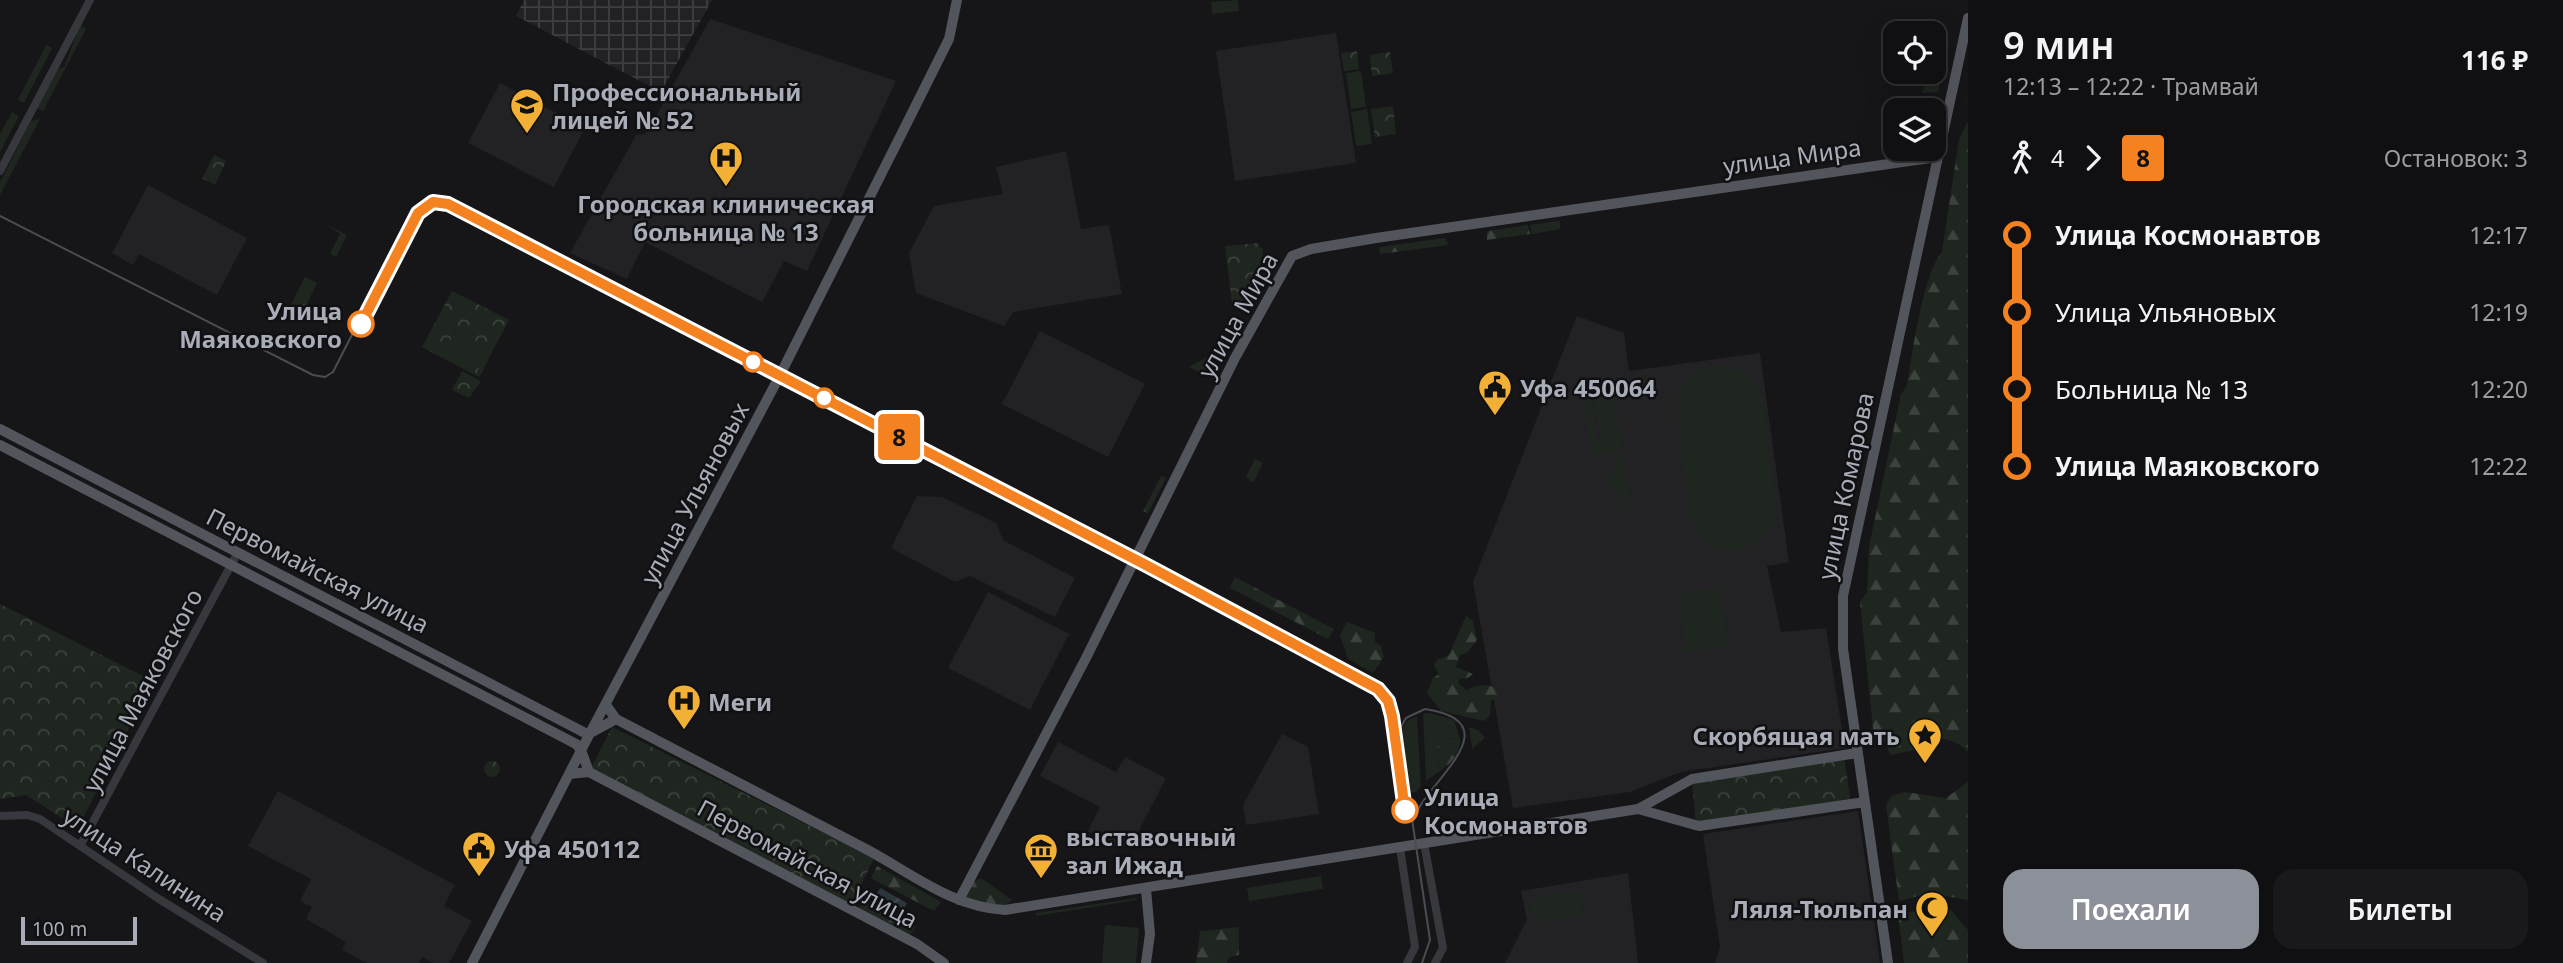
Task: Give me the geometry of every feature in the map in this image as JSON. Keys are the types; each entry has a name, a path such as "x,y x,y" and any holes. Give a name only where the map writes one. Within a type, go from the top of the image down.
{"main road":[{"name":"улица Ульяновых","path":"472,963 589,735 778,379 911,115 948,39 957,0"},
{"name":"улица Комарова","path":"1946,118 1968,21"},
{"name":"улица Мира","path":"959,900 1086,658 1235,358 1292,256 1311,249 1389,236 1909,161"},
{"name":"улица Комарова","path":"1888,963 1843,649 1843,596 1936,161"},
{"name":"Первомайская улица","path":"0,429 589,735"},
{"name":"Первомайская улица","path":"0,445 576,744 582,750"},
{"name":"Первомайская улица","path":"606,705 616,719 959,900"},
{"path":"589,735 616,719"},
{"path":"569,774 589,772 582,750"},
{"path":"959,900 973,906 1005,910 1146,890 1638,809 1692,779 1857,753"},
{"name":"Первомайская улица","path":"589,772 929,959 944,963"},
{"path":"1638,809 1699,826 1865,802"},
{"path":"1146,890 1150,934 1146,963"}],"street":[{"path":"0,171 90,0"},
{"name":"улица Маяковского","path":"80,846 238,552"},
{"name":"улица Калинина","path":"0,816 27,815 40,820 263,963"},
{"path":"1424,843 1443,948 1435,963"},
{"path":"1400,848 1415,947 1407,963"}],"shaded area":[{"path":"524,0 712,0 661,92 516,16"},
{"name":"Городская клиническая больница № 13","path":"710,19 896,81 807,271 784,261 762,302 645,242 627,279 570,253 636,135 645,134 650,127"},
{"path":"1336,33 1356,163 1235,181 1216,51"},
{"name":"Профессиональный лицей № 52","path":"500,83 585,128 554,187 468,143"},
{"path":"1066,151 1081,229 1109,225 1122,294 1013,312 1004,326 916,293 909,253 934,206 1003,194 996,167"},
{"path":"148,185 247,238 217,295 139,254 133,265 112,253"},
{"path":"1577,316 1624,333 1629,371 1760,353 1789,562 1767,566 1781,632 1826,628 1845,748 1681,772 1630,792 1513,808 1473,582"},
{"path":"1040,331 1145,384 1108,457 1002,404"},
{"path":"917,496 942,497 996,523 1003,540 1075,578 1055,617 970,576 955,582 891,548"},
{"path":"988,592 1069,634 1030,710 948,668"},
{"path":"1282,734 1308,747 1319,814 1246,825 1243,805"},
{"path":"1058,742 1116,772 1125,757 1166,778 1132,844 1118,847 1088,831 1100,807 1040,776"},
{"path":"278,791 455,885 444,906 472,921 449,963 433,963 422,957 419,963 367,963 342,950 346,942 306,919 312,907 300,901 311,879 248,846"},
{"path":"1858,811 1880,963 1715,963 1720,947 1703,834"},
{"path":"1628,873 1638,963 1505,963 1527,919 1521,891"}],"green space":[{"path":"1238,0 1239,11 1212,14 1211,2"},
{"path":"80,25 86,29 43,111 37,108 58,69 64,67"},
{"path":"46,45 52,48 24,103 18,100"},
{"path":"1357,51 1359,69 1344,71 1341,53"},
{"path":"1390,52 1393,73 1372,76 1370,55"},
{"path":"1361,71 1366,107 1351,109 1346,73"},
{"path":"1927,84 1940,84 1938,92 1921,93"},
{"path":"1393,106 1396,134 1375,137 1371,109"},
{"path":"1367,109 1372,144 1356,146 1351,112"},
{"path":"12,112 19,116 0,152 0,134"},
{"path":"40,119 0,195 0,182 31,121"},
{"path":"1968,121 1968,752 1950,740 1929,738 1914,739 1915,750 1890,755 1886,743 1874,738 1860,602 1867,592 1869,547 1901,394 1907,386 1929,277 1942,252 1959,139"},
{"path":"214,155 226,161 215,185 202,178"},
{"path":"1560,221 1560,229 1532,234 1530,225"},
{"path":"326,224 347,235 336,257 330,254 340,234"},
{"path":"1528,225 1530,234 1487,240 1487,231"},
{"path":"1445,238 1449,245 1380,254 1379,247"},
{"path":"1259,243 1259,247 1263,248 1263,268 1246,301 1232,304 1225,246"},
{"path":"305,277 317,283 298,322 285,316"},
{"path":"452,291 509,320 493,350 455,331 445,351 483,371 479,377 422,347"},
{"path":"455,331 493,350 483,371 444,351"},
{"path":"1216,352 1204,375 1189,367"},
{"path":"1712,366 1729,367 1747,375 1761,392 1777,516 1763,538 1753,545 1730,551 1707,543 1697,533 1687,489 1678,421 1679,390 1696,374"},
{"path":"462,371 481,381 469,398 452,390"},
{"path":"1613,392 1622,452 1603,455 1594,395"},
{"path":"1591,399 1600,455 1592,456 1583,400"},
{"path":"1623,456 1631,509 1627,509 1606,477 1615,476 1613,458"},
{"path":"1255,459 1263,463 1253,483 1246,476"},
{"path":"1161,476 1166,478 1148,513 1143,511"},
{"path":"1235,577 1334,629 1328,639 1230,588"},
{"path":"1720,588 1728,646 1686,652 1678,594"},
{"path":"0,604 153,681 78,828 26,795 0,799"},
{"path":"1466,616 1473,621 1477,640 1467,653 1460,655 1456,667 1473,674 1467,679 1460,678 1458,683 1466,690 1483,685 1492,686 1499,691 1496,699 1491,700 1490,715 1484,721 1441,711 1427,693 1433,678 1439,674 1434,666 1437,660 1449,655"},
{"path":"1347,622 1375,633 1375,642 1381,646 1384,657 1373,673 1348,659 1340,635"},
{"path":"1430,713 1454,720 1460,739 1445,738 1437,747 1440,771 1426,781 1423,714"},
{"path":"1417,716 1421,786 1416,792 1411,792 1402,729 1407,721"},
{"path":"612,727 874,858 851,906 591,768"},
{"path":"1469,727 1478,730 1485,738 1472,749"},
{"path":"1444,738 1460,739 1454,758 1440,771 1437,747"},
{"path":"1844,755 1851,805 1696,826 1692,779"},
{"path":"492,761 500,769 492,777 484,769"},
{"path":"1968,782 1968,900 1929,893 1899,901 1886,805 1891,796 1905,792 1946,798"},
{"path":"877,866 941,902 934,911 871,878"},
{"path":"1321,876 1323,889 1249,901 1247,888"},
{"path":"981,878 1012,900 1004,906 965,900 972,883"},
{"path":"1573,892 1582,897 1584,902 1579,916 1544,923 1532,914 1532,904 1542,896"},
{"path":"1136,898 1137,900 1036,916 1036,913"},
{"path":"865,899 916,927 909,935 859,908"},
{"name":"Ляля-Тюльпан","path":"1948,907 1968,930 1968,963 1904,963 1898,914"},
{"path":"1105,925 1139,928 1136,963 1102,963"},
{"path":"1239,927 1239,955 1229,957 1227,963 1196,963 1200,931"}],"water":[{"path":"880,888 907,903 904,909 876,895"}],"tram line":[{"path":"0,216 313,375 325,377 333,372 415,211 430,199 449,200 1148,561 1385,687 1393,699 1396,711 1430,940 1422,963"},
{"name":"8","path":"361,324 418,213 433,202 448,204 1177,581 1378,689 1388,701 1392,716 1405,810"},
{"path":"1397,734 1406,718 1425,709 1451,716 1463,727 1464,741 1456,757 1413,821"}],"place":[{"name":"Профессиональный лицей № 52","path":"527,135"},
{"name":"Городская клиническая больница № 13","path":"726,188"},
{"name":"Улица Маяковского","path":"361,324"},
{"name":"Уфа 450064","path":"1495,417"},
{"name":"Меги","path":"684,731"},
{"name":"Скорбящая мать","path":"1925,765"},
{"name":"Улица Космонавтов","path":"1405,810"},
{"name":"Уфа 450112","path":"479,878"},
{"name":"выставочный зал Ижад","path":"1041,880"},
{"name":"Ляля-Тюльпан","path":"1932,938"}]}
